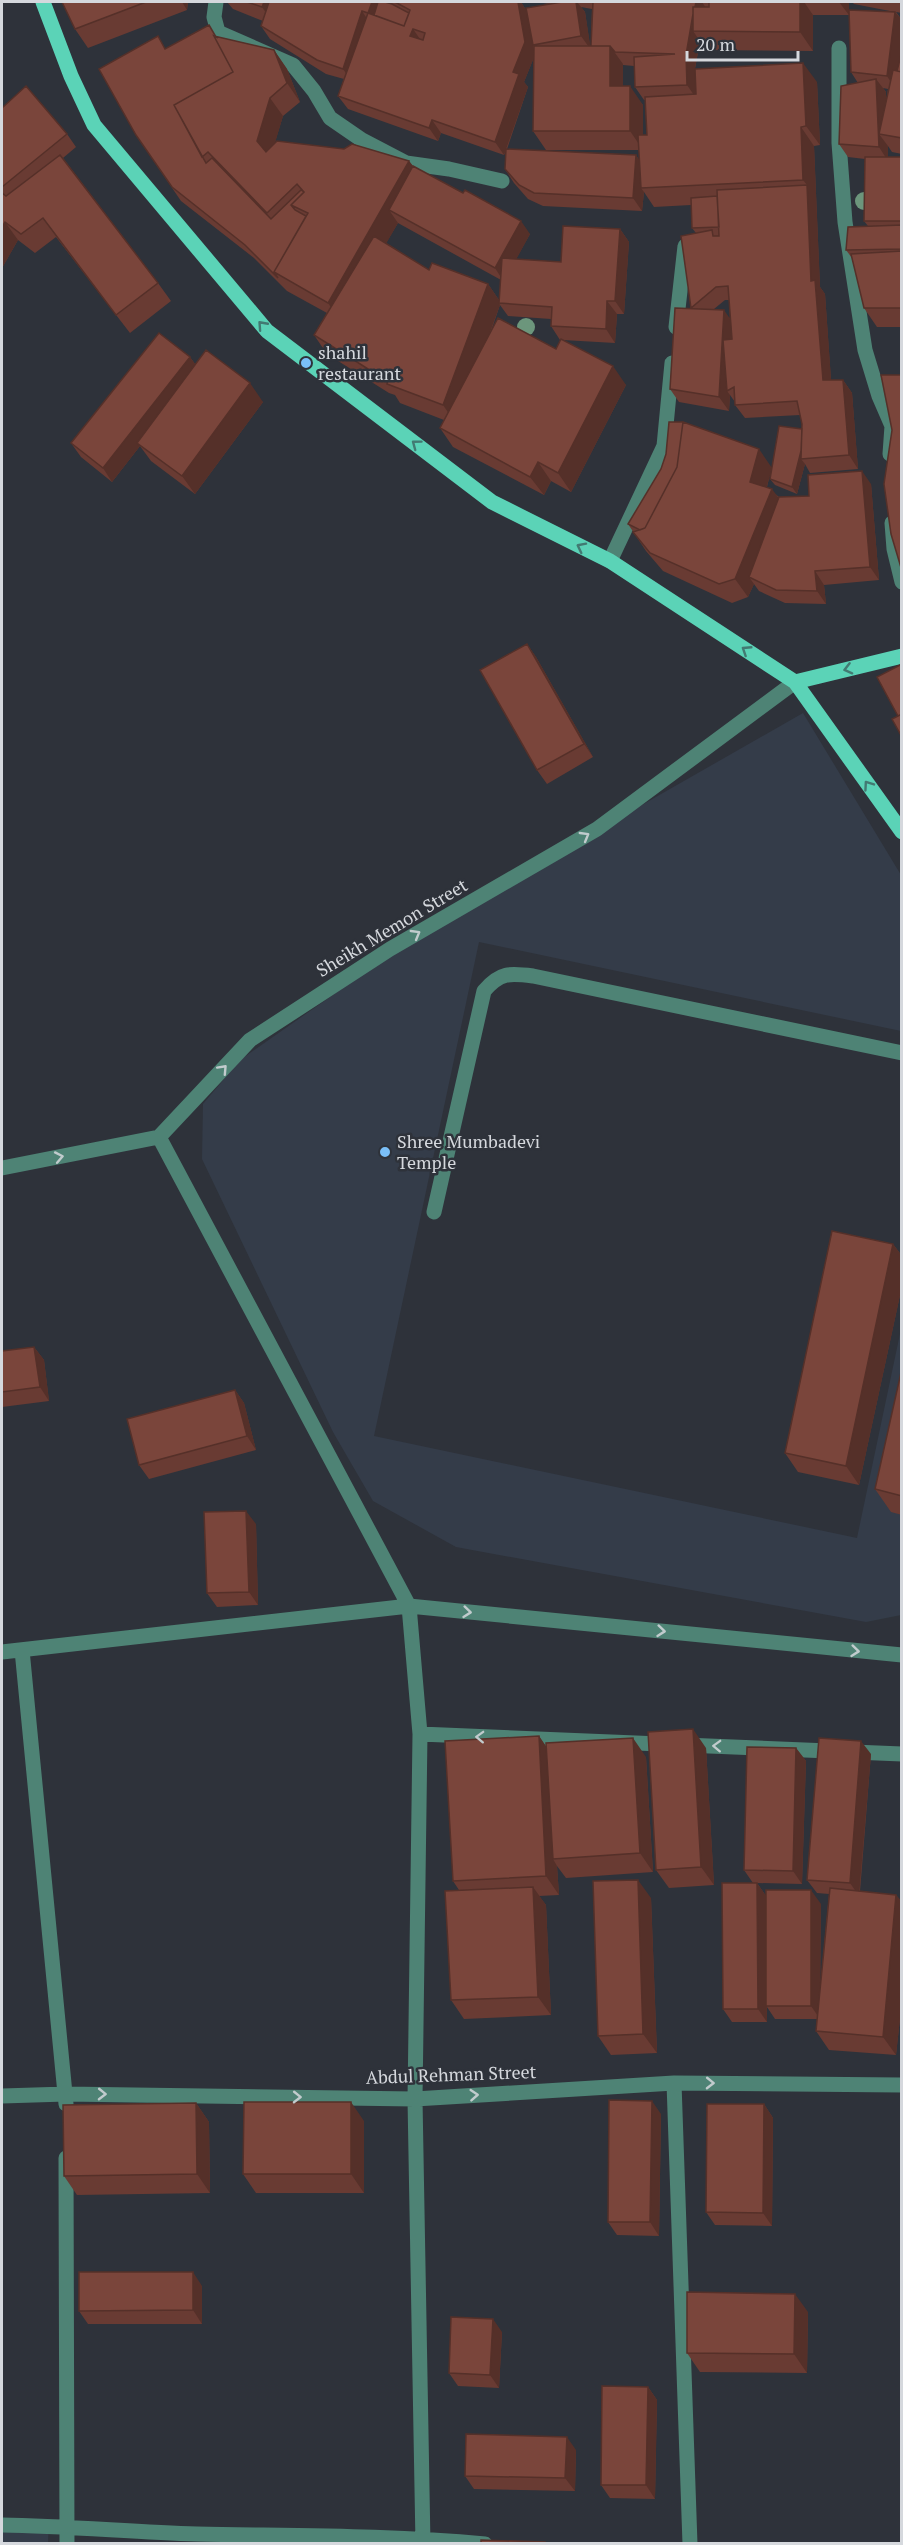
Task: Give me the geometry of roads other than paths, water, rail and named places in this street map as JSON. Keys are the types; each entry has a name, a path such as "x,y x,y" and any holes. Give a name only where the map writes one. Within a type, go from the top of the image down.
{"main road":[{"path":"43,2 71,76 94,125 267,332 492,502 610,561 795,682 902,832"},
{"path":"795,682 902,656"}],"street":[{"path":"216,2 214,17 218,32 292,65 314,91 330,118 362,140 406,163 449,169 502,181"},
{"path":"839,48 839,143 845,222 865,350 879,396 892,426 889,467"},
{"path":"610,561 664,446 685,246"},
{"path":"890,508 894,549 902,582"},
{"name":"Sheikh Memon Street","path":"159,1137 250,1040 390,949 597,829 795,682"},
{"path":"434,1212 484,991 495,979 512,973 902,1053"},
{"path":"2,1168 159,1137 409,1606 420,1734 415,2099 423,2541"},
{"path":"2,1652 409,1606 902,1655"},
{"path":"22,1650 66,2094 66,2117"},
{"path":"420,1734 902,1754"},
{"path":"674,2083 690,2544"},
{"name":"Abdul Rehman Street","path":"2,2096 66,2094 415,2099 674,2083 902,2085"},
{"path":"66,2140 67,2544"},
{"path":"2,2525 485,2544"}],"place":[{"name":"shahil restaurant","path":"306,363"},
{"name":"Shree Mumbadevi Temple","path":"385,1152"}]}
